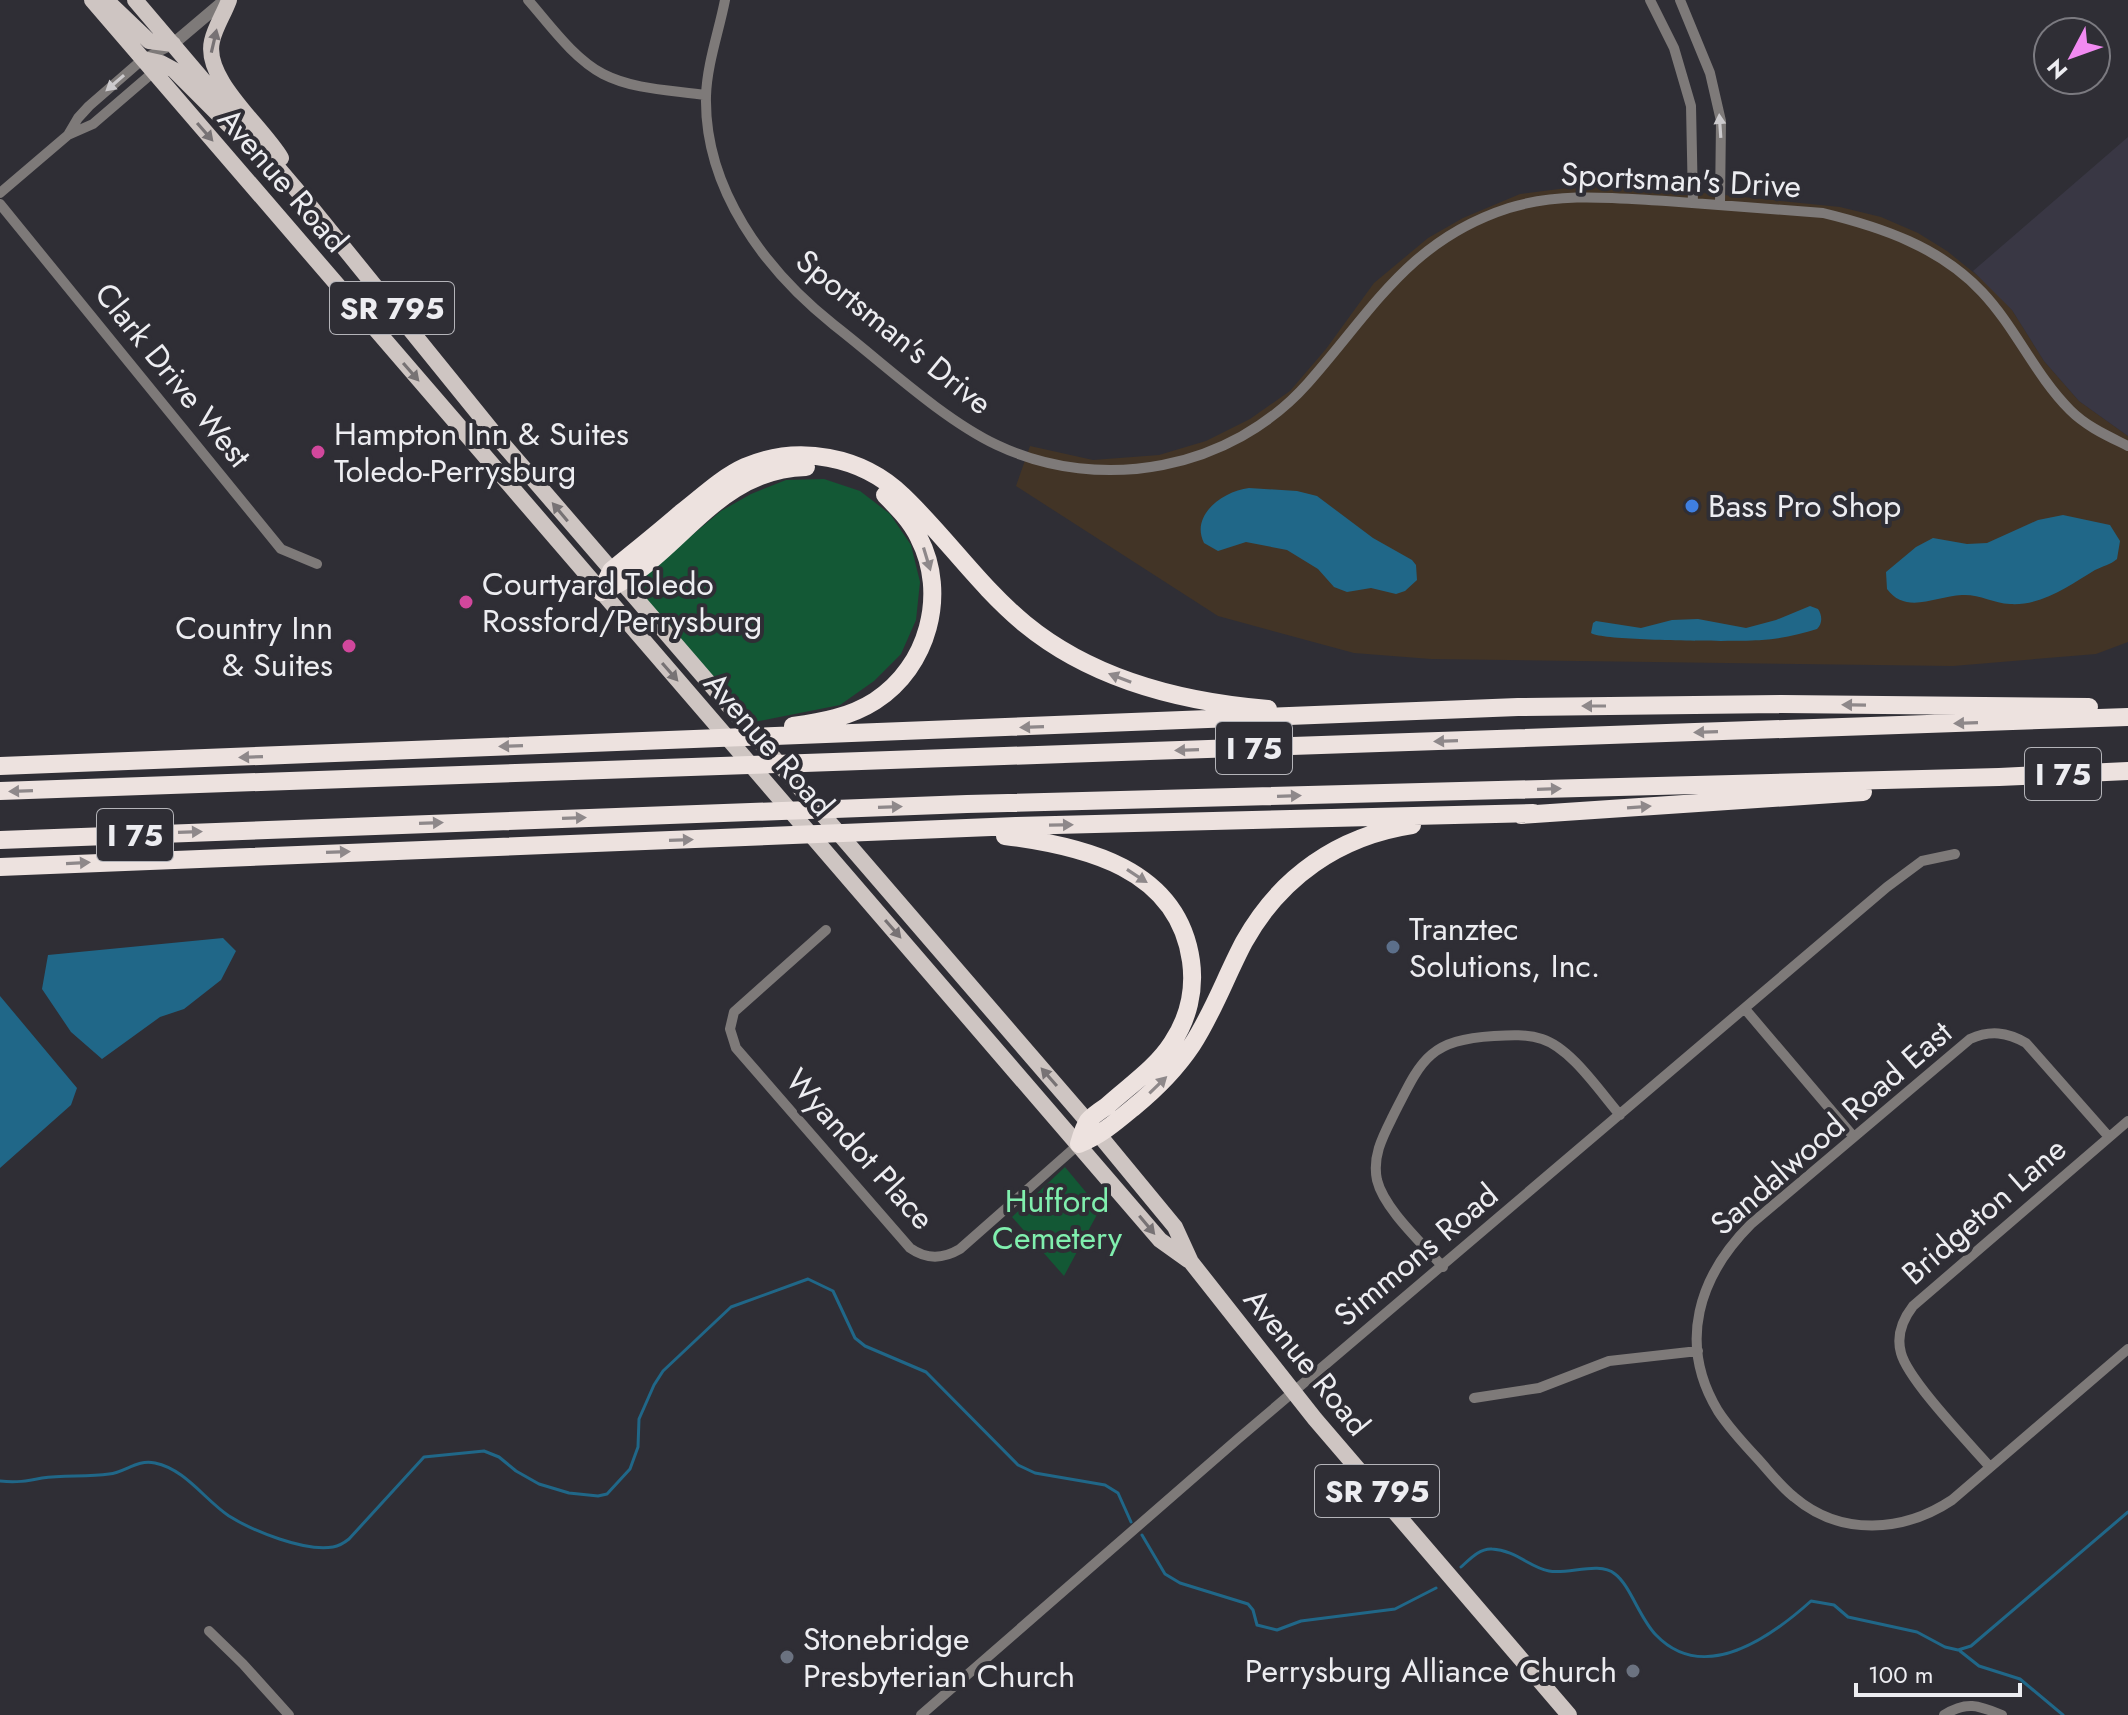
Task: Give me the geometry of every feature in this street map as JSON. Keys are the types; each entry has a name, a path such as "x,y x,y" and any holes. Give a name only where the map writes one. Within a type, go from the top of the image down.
{"highway":[{"path":"601,592 716,485 745,468 776,457 826,457 865,470 900,492 1001,603 1026,625 1081,661 1130,681 1174,694 1255,708 1334,716"},
{"path":"616,578 726,494 754,478 794,468 835,470 866,482 901,511 926,554 932,603 926,636 911,665 877,700 847,715 823,721 673,739"},
{"path":"0,766 1518,707 1782,704 2128,709"},
{"name":"I 75","path":"0,791 2128,717"},
{"path":"0,755 17,755 41,764"},
{"name":"I 75","path":"0,840 967,804 2128,771"},
{"path":"0,867 1016,826 1533,813 1964,786 1999,777"},
{"path":"1094,1129 1162,1082 1179,1063 1205,1022 1258,919 1308,866 1351,841 1398,827 1533,813"},
{"path":"955,830 1041,840 1074,848 1119,865 1147,882 1159,894 1170,906 1185,935 1192,983 1180,1030 1161,1057 1079,1144"}],"main road":[{"name":"Avenue Road","path":"92,0 143,59 158,68 601,592 1160,1240 1191,1262"},
{"path":"106,0 149,41 173,44"},
{"name":"Avenue Road","path":"135,0 306,201 616,578 1094,1129 1175,1227 1191,1262 1294,1393 1569,1715"},
{"path":"227,0 211,42 212,62 223,83 269,140 306,201"},
{"path":"158,68 174,70 306,201"}],"street":[{"path":"68,135 89,106 143,59 173,44 227,0"},
{"path":"528,0 575,53 603,74 636,86 706,95"},
{"name":"Sportsman's Drive","path":"725,0 706,95 710,137 720,173 752,240 778,274 815,310 961,425 998,446 1034,459 1079,470 1148,469 1212,451 1240,438 1288,404 1389,284 1414,261 1462,228 1488,216 1541,200 1564,197 1720,204 1834,216 1881,229 1912,242 1962,273 1983,293 2071,411 2091,427 2128,446"},
{"path":"1650,0 1674,48 1691,106 1693,203"},
{"path":"1680,0 1710,73 1721,121 1720,204"},
{"path":"0,193 68,135 93,124 158,68 173,44"},
{"name":"Clark Drive West","path":"0,204 281,549 317,564"},
{"name":"Simmons Road","path":"921,1715 1239,1438 1887,887 1922,861 1955,854"},
{"name":"Wyandot Place","path":"826,930 734,1012 731,1037 736,1048 910,1248 925,1257 950,1255 960,1249 1079,1144"},
{"path":"1745,1009 1853,1136"},
{"name":"Sandalwood Road East","path":"2109,1137 2033,1048 2011,1035 1994,1032 1978,1035 1963,1043 1853,1136 1751,1224 1723,1254 1703,1298 1698,1351 1704,1380 1718,1410 1783,1487 1809,1508 1840,1521 1873,1526 1907,1522 1938,1509 2128,1349"},
{"path":"1443,1267 1384,1197 1376,1170 1377,1152 1386,1130 1415,1075 1432,1053 1447,1043 1470,1038 1516,1035 1542,1039 1564,1052 1620,1115"},
{"name":"Bridgeton Lane","path":"1990,1467 1909,1371 1900,1347 1903,1321 1913,1306 2128,1121"},
{"path":"1474,1398 1539,1388 1609,1361 1698,1351"},
{"path":"209,1631 289,1715"},
{"path":"1944,1715 1962,1706 1975,1706 2002,1715"}],"shaded area":[{"path":"2128,137 2128,436 2079,401 2044,361 2012,310 1973,271"},
{"path":"1583,186 1645,187 1840,207 1881,217 1918,233 1947,251 1989,285 2012,310 2044,361 2079,401 2128,436 2128,642 2096,654 1953,666 1431,659 1354,653 1218,616 1016,486 1030,446 1093,460 1159,455 1206,441 1250,419 1290,391 1326,349 1374,283 1428,238 1463,218 1520,194"}],"green space":[{"path":"824,479 860,491 890,514 911,545 920,582 916,620 901,654 874,681 840,705 754,722 638,593 650,570 721,511 751,494 786,480"},
{"name":"Hufford Cemetery","path":"1065,1167 1100,1209 1064,1276 1012,1217"}],"water":[{"path":"1249,488 1297,491 1317,496 1373,538 1412,560 1416,565 1417,580 1405,591 1396,594 1371,588 1347,592 1334,587 1318,569 1287,550 1246,542 1218,551 1204,543 1201,523 1205,514 1220,499"},
{"path":"2063,515 2110,525 2120,541 2117,559 2055,593 2022,604 1968,595 1912,603 1895,597 1887,589 1886,572 1916,547 1933,538 1967,544 1987,543 2038,520"},
{"path":"1810,606 1818,609 1820,614 1821,622 1817,629 1769,639 1643,639 1591,633 1596,621 1641,628 1672,620 1698,619 1746,628"},
{"path":"223,938 236,951 221,980 184,1009 160,1017 102,1059 71,1032 42,989 48,955"},
{"path":"0,996 77,1088 71,1105 0,1168"}],"waterway":[{"path":"0,1481 109,1474 143,1463 155,1463 176,1472 239,1522 280,1539 321,1548 337,1546 349,1539 424,1457 484,1451 499,1457 539,1484 569,1493 607,1494 630,1469 638,1447 639,1419 663,1371 731,1307 808,1279 833,1291 855,1338 865,1346 926,1372 1018,1465 1035,1473 1105,1485 1118,1493 1131,1522"},
{"path":"1461,1567 1479,1552 1492,1549 1508,1552 1549,1571 1608,1570 1620,1579 1656,1635 1675,1649 1695,1656 1716,1656 1757,1641 1811,1601 1834,1605 1848,1617 1917,1632 1945,1647 1958,1650 1971,1646 2128,1512"},
{"path":"1142,1535 1165,1574 1180,1583 1248,1604 1257,1625 1277,1630 1301,1621 1395,1609 1436,1588"},
{"path":"1960,1651 1979,1666 2020,1679 2063,1715"}],"place":[{"name":"Hampton Inn & Suites Toledo-Perrysburg","path":"318,452"},
{"name":"Bass Pro Shop","path":"1692,506"},
{"name":"Courtyard Toledo Rossford/Perrysburg","path":"466,602"},
{"name":"Country Inn & Suites","path":"349,646"},
{"name":"Tranztec Solutions, Inc.","path":"1393,947"},
{"name":"Stonebridge Presbyterian Church","path":"787,1657"},
{"name":"Perrysburg Alliance Church","path":"1633,1671"}]}
